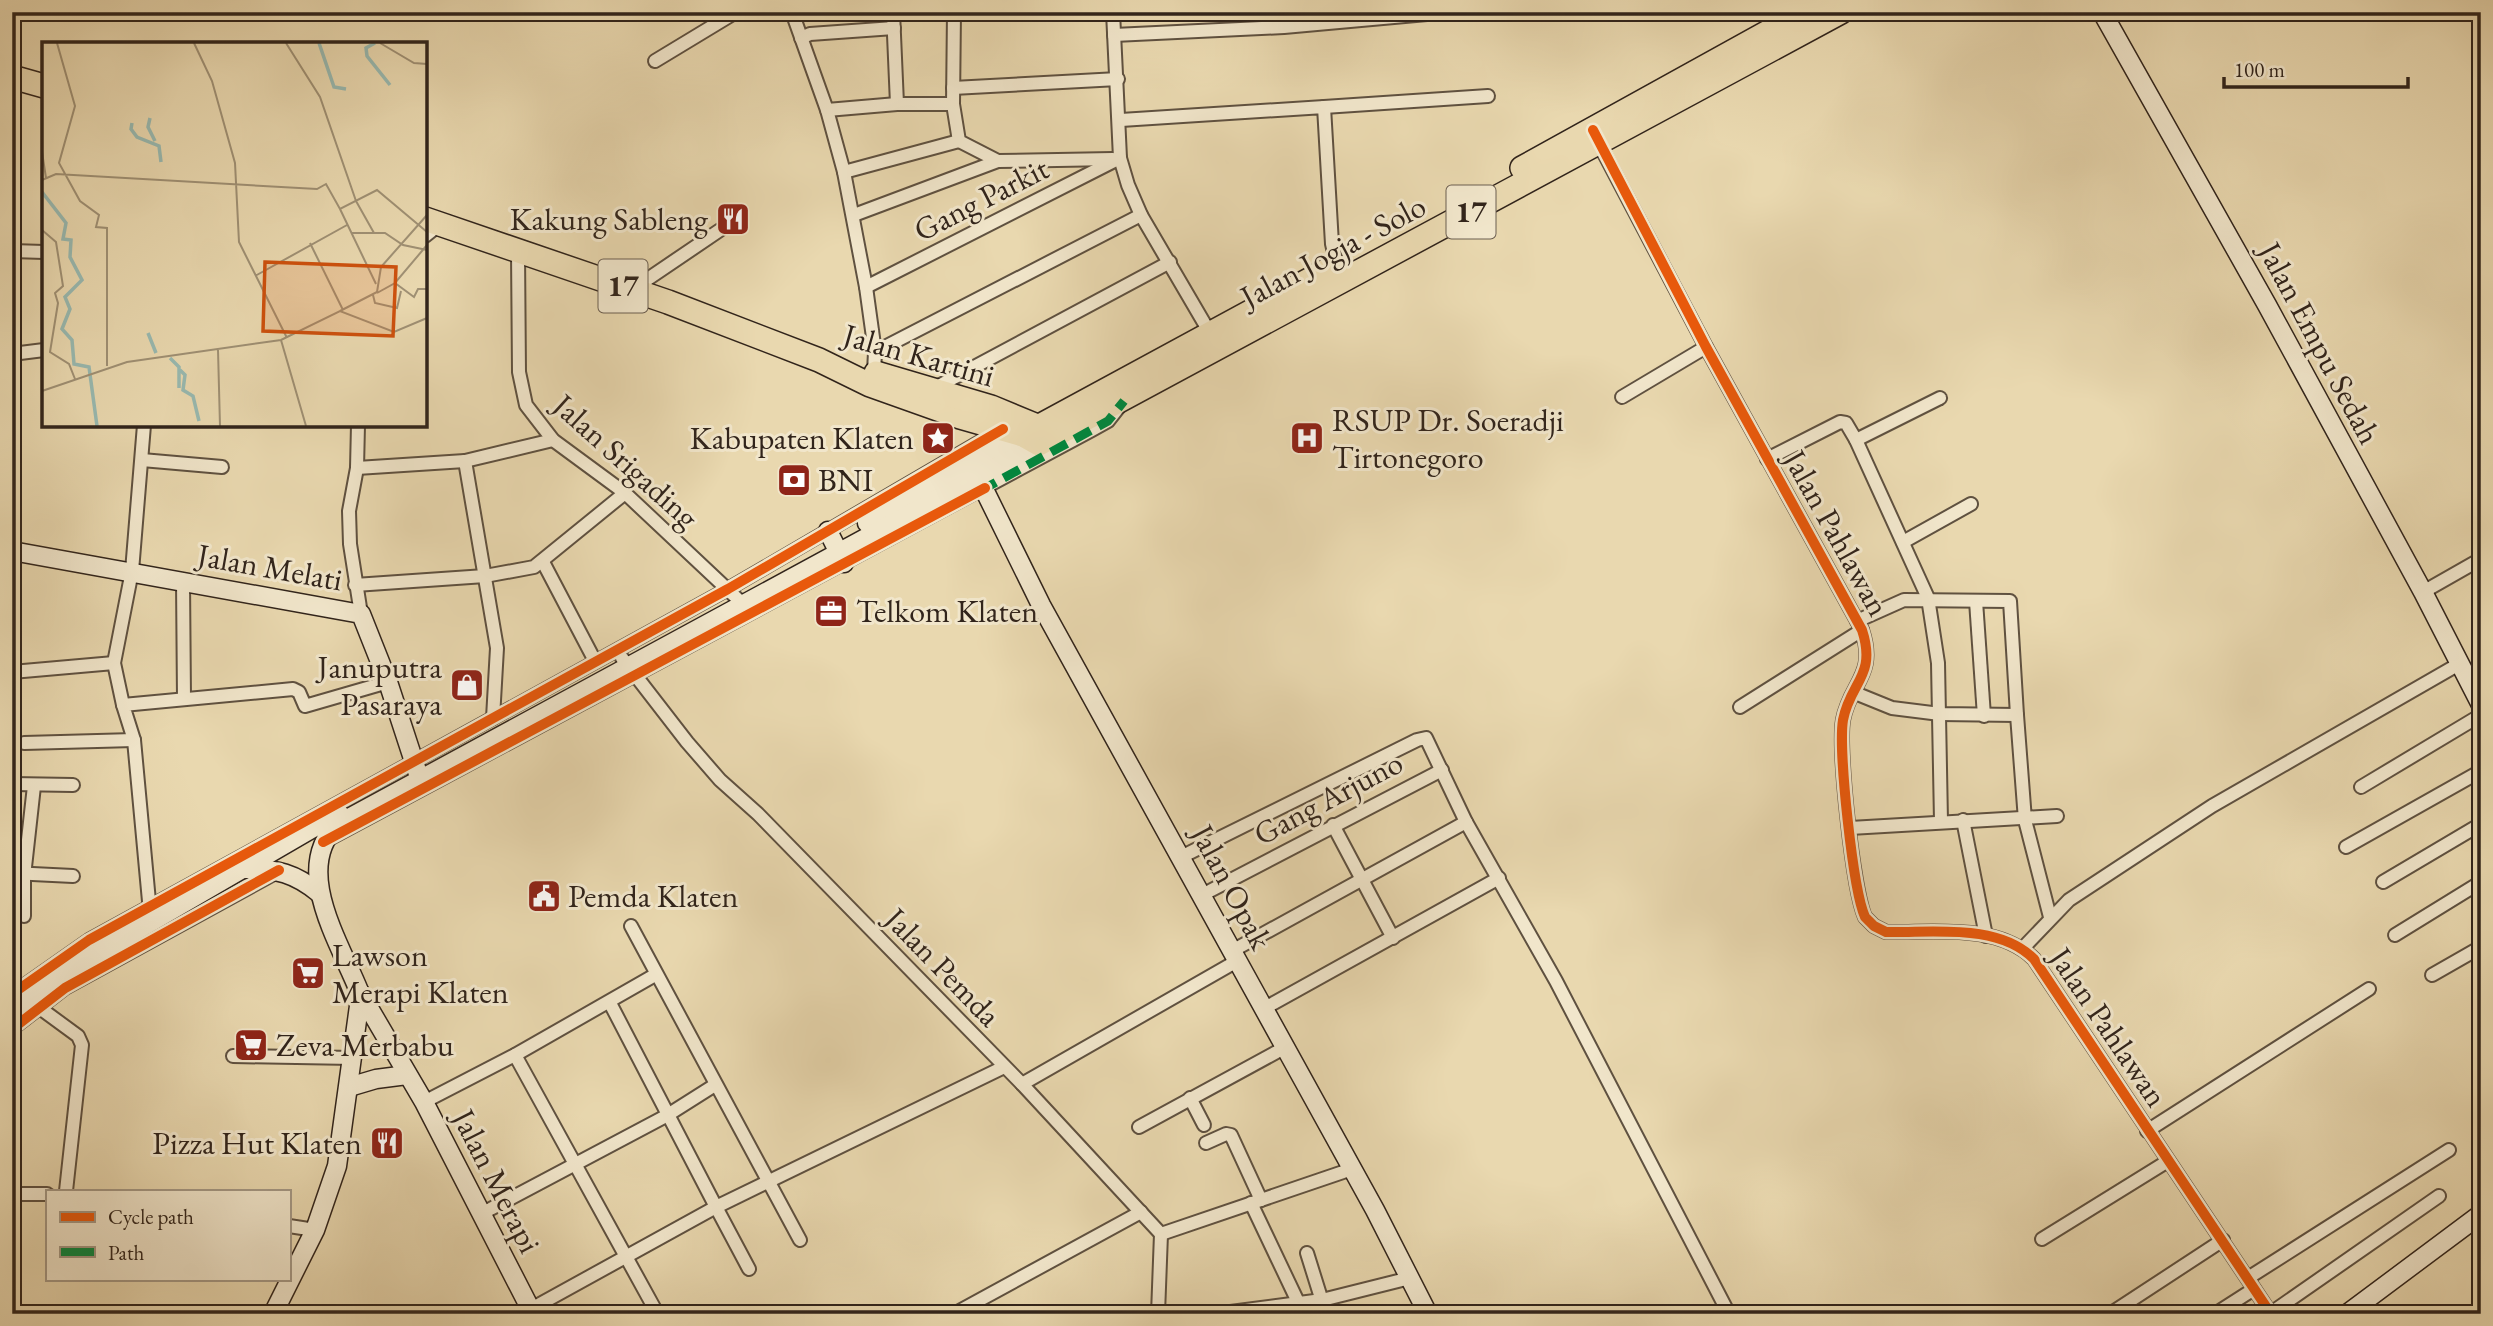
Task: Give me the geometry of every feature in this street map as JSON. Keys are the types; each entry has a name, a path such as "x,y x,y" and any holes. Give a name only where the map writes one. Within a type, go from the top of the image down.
{"highway":[{"name":"Jalan Jogja - Solo","path":"1027,430 1124,401 1339,273 1596,137 1841,12"},
{"name":"Jalan Jogja - Solo","path":"1596,137 1796,14"},
{"path":"12,78 42,86"},
{"name":"Jalan Kartini","path":"430,226 633,289 819,360 870,385 960,417 1027,430"},
{"name":"Jalan Jogja - Solo","path":"1027,430 1210,333 1339,273"},
{"name":"Jalan Kartini","path":"819,360 874,362 1027,430"}],"street":[{"path":"655,61 736,12"},
{"path":"792,12 827,110 844,172 866,288 874,362 1141,215"},
{"path":"893,12 897,104"},
{"path":"954,12 953,104 959,141"},
{"path":"1113,12 1121,120 1119,159 1141,215 1210,333"},
{"path":"1114,35 1284,27 1449,12"},
{"name":"Jalan Empu Sedah","path":"2102,12 2423,592 2480,703"},
{"path":"2468,12 2481,16"},
{"path":"801,38 810,34 894,28"},
{"path":"953,88 1118,79"},
{"path":"1121,120 1488,96"},
{"path":"827,110 897,104 953,104"},
{"path":"1324,107 1339,273"},
{"name":"Jalan Pahlawan","path":"1596,137 1706,347 1859,625 1868,657 1845,714 1842,735 1859,900 1865,917 1886,932 1986,936 2023,948 2034,959 2271,1313"},
{"path":"844,172 959,141 998,161"},
{"path":"854,215 998,161 1119,159"},
{"name":"Gang Parkit","path":"866,288 1119,159"},
{"path":"633,289 720,230"},
{"path":"12,251 42,252"},
{"name":"Jalan Srigading","path":"518,252 521,390 526,405 553,440 625,493 735,596"},
{"path":"933,389 1170,262"},
{"path":"1622,397 1706,347"},
{"path":"12,354 42,350"},
{"path":"1856,440 1940,398"},
{"path":"323,842 735,596 888,525 978,476 1108,421 1124,401"},
{"path":"1767,459 1840,422 1846,423 1856,440 1928,598 1938,663 1941,821"},
{"path":"144,427 132,571 114,663 134,740 150,915"},
{"path":"358,427 357,468 349,512 355,585 361,614"},
{"path":"836,547 888,525 978,476 1027,430"},
{"path":"319,893 318,860 323,842 338,824 493,718 628,667 836,547 1027,430"},
{"path":"357,468 465,461 553,440"},
{"path":"142,460 222,467"},
{"path":"465,461 497,648 493,718"},
{"name":"Jalan Opak","path":"978,476 1041,605 1352,1169 1428,1314"},
{"path":"355,585 485,576 525,570 543,562 625,493"},
{"path":"1903,542 1971,504"},
{"name":"Jalan Melati","path":"12,551 361,614 388,682 417,771"},
{"path":"2423,592 2481,559"},
{"path":"543,562 594,679"},
{"path":"183,581 184,699"},
{"path":"628,667 735,596"},
{"path":"1740,707 1859,625 1904,600 1928,598 2011,602 2025,820 2050,917"},
{"path":"1976,601 1984,716"},
{"path":"12,672 114,663"},
{"path":"2023,948 2069,900 2212,806 2459,664"},
{"name":"Jalan Pemda","path":"628,667 720,780 758,814 1022,1084 1161,1234"},
{"path":"12,1010 150,915 594,679"},
{"path":"123,705 293,689 299,692 304,706 388,682"},
{"path":"1855,693 1892,708 1940,714 2017,715"},
{"path":"2361,787 2480,703"},
{"path":"1181,857 1423,737 1429,743 1466,822 1499,878 1729,1314"},
{"path":"24,743 134,740"},
{"name":"Gang Arjuno","path":"1202,895 1442,770"},
{"path":"150,915 244,869 417,771"},
{"path":"2346,847 2481,771"},
{"path":"12,784 73,785"},
{"path":"24,916 18,874 34,786"},
{"path":"1850,828 1941,821 2025,820 2057,816"},
{"path":"1963,820 1986,936"},
{"path":"1022,1084 1360,878 1466,822"},
{"path":"2383,882 2481,824"},
{"path":"1333,825 1393,938"},
{"path":"244,869 279,870 304,881 319,893"},
{"path":"12,1029 26,1000 65,988 279,870"},
{"path":"18,874 73,876"},
{"path":"1263,1009 1499,878"},
{"path":"2395,935 2481,882"},
{"name":"Jalan Merapi","path":"319,893 359,990 424,1102 532,1311"},
{"path":"631,926 800,1240"},
{"path":"2432,975 2481,947"},
{"path":"424,1102 610,1003 655,975"},
{"path":"2147,1131 2369,989"},
{"path":"273,1314 315,1230 337,1166 349,1087 359,990"},
{"path":"26,1000 78,1036 82,1045 66,1190"},
{"path":"610,1003 666,1116 748,1269"},
{"path":"1139,1127 1284,1048"},
{"path":"515,1055 657,1313"},
{"path":"233,1056 352,1058"},
{"path":"532,1311 625,1255 766,1180 797,1169 1004,1067"},
{"path":"349,1087 376,1079 407,1075"},
{"path":"481,1214 574,1162 666,1116 715,1086"},
{"path":"1191,1098 1204,1125"},
{"path":"1206,1143 1226,1134 1231,1135 1298,1302"},
{"path":"2215,1314 2251,1283 2449,1150"},
{"path":"2042,1239 2168,1161"},
{"path":"1158,1314 1161,1234 1352,1169"},
{"path":"12,1194 46,1194"},
{"path":"2271,1313 2439,1196"},
{"path":"954,1314 1141,1212"},
{"path":"2347,1314 2481,1214"},
{"path":"290,1226 315,1230"},
{"path":"2110,1314 2223,1240"},
{"path":"1307,1253 1326,1314"},
{"path":"1221,1313 1322,1300 1410,1278"}],"marked path":[{"path":"980,491 1108,421 1124,401"}],"cycle path":[{"path":"1593,130 1706,347 1862,630 1866,646 1864,669 1846,707 1842,736 1851,851 1865,917 1886,932 1944,931 1984,935 2019,948 2034,959 2271,1314"},
{"path":"12,994 89,940 728,589 1003,429"},
{"path":"323,842 985,488"},
{"path":"12,1029 65,988 279,870"}],"place":[{"name":"Kakung Sableng","path":"733,219"},
{"name":"Kabupaten Klaten","path":"938,438"},
{"name":"RSUP Dr. Soeradji Tirtonegoro","path":"1307,438"},
{"name":"BNI","path":"794,480"},
{"name":"Telkom Klaten","path":"831,611"},
{"name":"Januputra Pasaraya","path":"467,685"},
{"name":"Pemda Klaten","path":"544,896"},
{"name":"Lawson Merapi Klaten","path":"308,973"},
{"name":"Zeva Merbabu","path":"251,1045"},
{"name":"Pizza Hut Klaten","path":"387,1143"}]}
